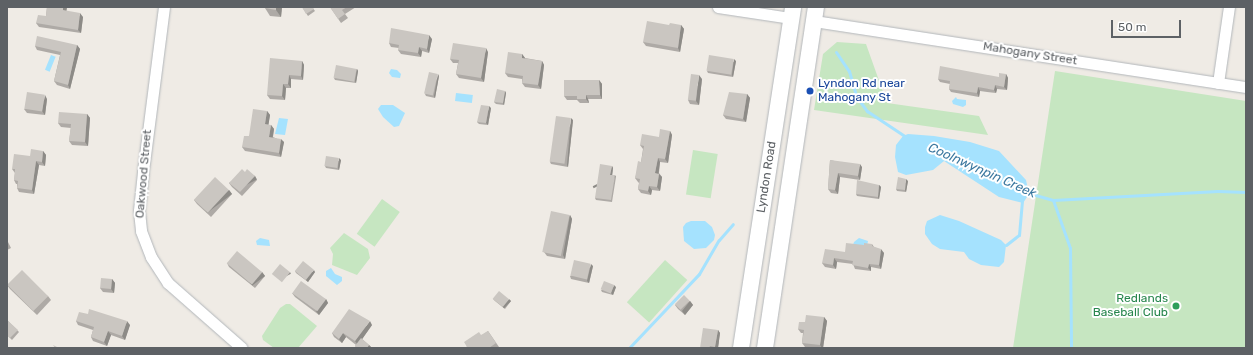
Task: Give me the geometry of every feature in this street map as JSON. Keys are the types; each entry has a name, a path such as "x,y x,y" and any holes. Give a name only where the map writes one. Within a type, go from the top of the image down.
{"main road":[{"path":"792,12 815,14"},
{"name":"Lyndon Road","path":"741,348 792,12"},
{"name":"Lyndon Road","path":"765,348 815,14"}],"street":[{"name":"Oakwood Street","path":"164,7 143,172 139,211 141,231 151,257 168,283 242,348"},
{"path":"718,7 792,12"},
{"path":"1218,83 1230,7"},
{"name":"Mahogany Street","path":"815,14 1246,87"}],"green space":[{"path":"837,42 866,44 887,103 979,116 988,135 814,110 823,54"},
{"path":"1055,71 1246,101 1246,348 1013,348"},
{"path":"693,150 718,154 711,198 686,194"},
{"path":"382,199 400,212 375,247 357,234"},
{"path":"344,233 368,249 370,258 357,275 332,265 333,254 330,248"},
{"path":"665,260 687,280 649,322 627,302"},
{"path":"286,304 290,304 317,326 298,348 274,348 263,340 262,336 280,308"}],"water":[{"path":"51,55 56,57 50,72 45,70"},
{"path":"391,69 397,70 401,74 400,78 392,77 389,73"},
{"path":"456,93 473,95 472,103 455,101"},
{"path":"956,97 957,99 966,100 966,105 963,107 953,104 952,101"},
{"path":"381,105 393,105 405,113 399,126 394,127 383,117 378,109"},
{"path":"279,118 288,119 285,135 275,134"},
{"path":"908,134 934,136 970,142 999,151 1026,180 1029,194 1023,203 999,197 944,161 933,170 906,175 898,172 895,157 896,145 903,136"},
{"path":"940,215 959,221 1001,240 1006,245 1004,262 999,267 981,265 969,259 964,252 940,249 932,244 925,234 925,227 927,221"},
{"path":"691,221 705,221 712,227 715,235 714,240 706,248 694,249 684,241 683,227 686,223"},
{"path":"260,238 269,240 270,246 257,245 256,241"},
{"path":"859,238 868,241 867,246 853,245"},
{"path":"331,268 335,274 342,277 342,281 337,285 326,276 326,271"}],"building":[{"path":"47,7 63,7 63,10 80,13 78,30 36,23 38,15 46,16"},
{"path":"276,7 276,10 265,8"},
{"path":"302,7 312,7 314,9 306,14"},
{"path":"330,7 347,7 342,10 345,14 338,19"},
{"path":"647,21 669,25 670,23 681,25 678,48 643,42"},
{"path":"391,28 429,35 427,49 419,47 418,53 398,50 399,45 389,43"},
{"path":"37,36 77,45 68,85 54,81 61,52 35,46"},
{"path":"453,43 486,48 481,78 456,74 459,60 450,59"},
{"path":"508,52 522,54 522,58 542,61 538,85 522,83 523,76 505,73"},
{"path":"709,55 734,59 731,75 706,71"},
{"path":"270,58 302,61 301,76 289,75 288,84 283,84 282,96 267,95"},
{"path":"336,65 357,69 354,82 334,78"},
{"path":"940,66 999,77 999,73 1006,74 1004,87 995,85 994,90 978,87 977,93 949,89 950,81 938,79"},
{"path":"429,72 438,74 433,95 424,93"},
{"path":"691,74 699,75 696,101 688,100"},
{"path":"564,80 599,80 600,95 586,95 586,99 577,99 577,96 564,96"},
{"path":"497,89 505,91 503,103 494,102"},
{"path":"27,92 45,95 42,112 24,109"},
{"path":"729,92 747,94 743,119 723,115"},
{"path":"481,105 489,106 486,123 477,122"},
{"path":"253,109 267,111 265,124 271,125 269,137 281,139 279,153 242,147 244,136 249,136"},
{"path":"59,112 87,114 85,142 69,141 71,124 58,123"},
{"path":"556,116 571,118 564,164 550,162"},
{"path":"660,129 670,131 665,159 658,158 655,173 659,174 657,187 649,186 648,191 638,189 640,179 635,178 638,161 641,162 644,146 640,145 642,134 659,137"},
{"path":"31,149 43,151 42,162 36,161 32,190 17,188 18,181 14,180 15,169 12,169 14,154 30,156"},
{"path":"326,156 339,158 337,168 324,166"},
{"path":"830,160 860,164 858,176 838,173 835,190 828,189"},
{"path":"600,164 612,166 610,175 615,175 611,200 595,198"},
{"path":"242,169 245,172 247,169 255,176 240,192 229,183"},
{"path":"215,177 229,190 208,213 194,200"},
{"path":"898,177 906,179 905,190 896,189"},
{"path":"857,180 879,185 878,197 856,194"},
{"path":"551,211 570,215 561,256 542,252"},
{"path":"846,243 864,245 864,243 872,244 872,246 881,249 879,265 869,264 868,268 852,265 853,261 834,258 833,265 822,263 825,249 845,252"},
{"path":"237,251 262,272 252,284 227,263"},
{"path":"574,260 591,264 587,279 570,276"},
{"path":"303,261 314,270 306,280 295,271"},
{"path":"280,264 290,272 282,282 272,274"},
{"path":"22,270 48,296 33,311 7,285"},
{"path":"101,278 112,279 111,289 100,288"},
{"path":"301,281 326,299 317,311 292,293"},
{"path":"604,281 614,285 611,293 601,289"},
{"path":"499,291 509,299 503,307 493,299"},
{"path":"684,295 690,301 680,310 675,304"},
{"path":"89,309 127,321 122,336 108,331 104,342 91,337 94,327 76,321 79,312 88,314"},
{"path":"349,309 370,321 355,341 343,333 339,339 332,333"},
{"path":"806,315 824,317 820,345 802,343 804,330 798,329 799,322 805,322"},
{"path":"7,320 18,330 10,338 7,335"},
{"path":"703,328 718,330 715,347 710,346 709,348 700,348"},
{"path":"488,331 496,343 489,348 465,348 467,347 464,342 479,332 481,335"},
{"path":"361,338 369,345 367,348 358,348 355,346"}],"waterway":[{"name":"Coolnwynpin Creek","path":"836,52 849,71 856,96 867,111 906,137"},
{"name":"Coolnwynpin Creek","path":"1025,192 1053,200 1218,191 1246,192"},
{"path":"1006,245 1019,235 1022,199"},
{"path":"1053,200 1070,248 1071,348"},
{"path":"629,348 699,274 719,240 733,224"}],"place":[{"name":"Lyndon Rd near Mahogany St","path":"810,91"},
{"name":"Redlands Baseball Club","path":"1176,306"}]}
